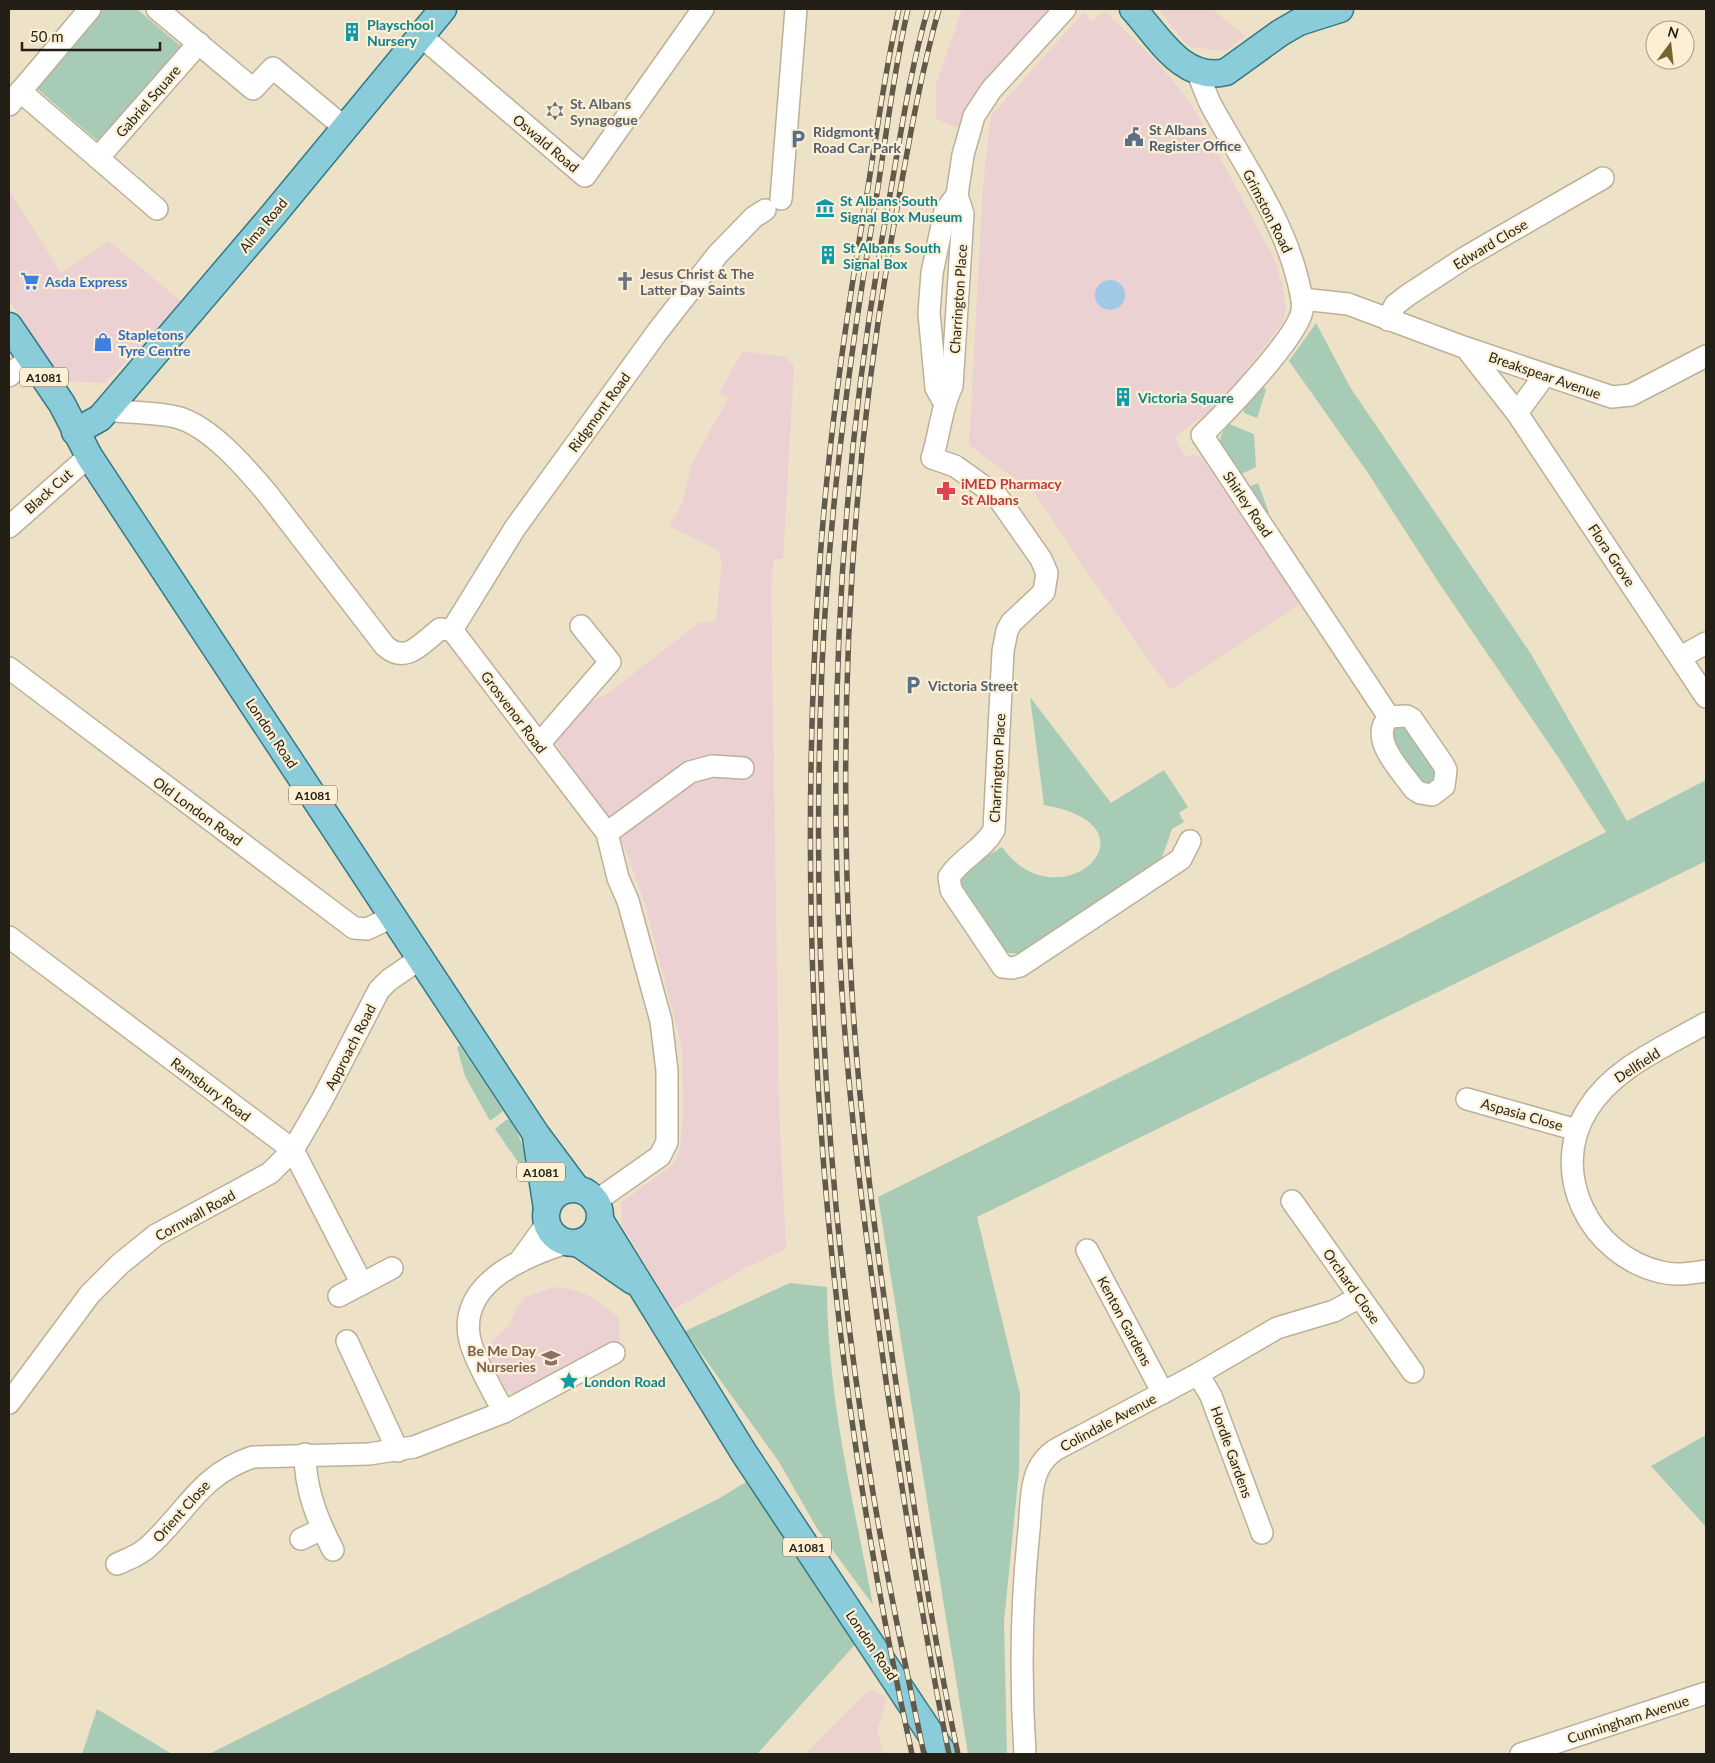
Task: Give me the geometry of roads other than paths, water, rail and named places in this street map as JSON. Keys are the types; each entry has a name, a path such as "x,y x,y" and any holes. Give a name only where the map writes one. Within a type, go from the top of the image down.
{"main road":[{"name":"Alma Road","path":"75,432 100,418 107,410 346,128 443,9"},
{"path":"1133,9 1182,63 1198,73 1216,75 1226,72 1280,33 1299,22 1329,10"},
{"name":"London Road","path":"9,326 62,404 89,456 422,958 536,1134 591,1203 638,1284 744,1453 944,1754"},
{"name":"London Road","path":"12,364 48,409 75,432"},
{"name":"London Road","path":"536,1134 546,1217 560,1240 573,1243 638,1284"},
{"name":"A1081","path":"546,1217 553,1198 561,1192 591,1203"},
{"path":"573,1243 593,1235 591,1203"}],"street":[{"path":"90,9 14,98 98,158 157,209"},
{"path":"157,9 253,89 273,68 346,128"},
{"name":"Oswald Road","path":"421,36 585,176 703,9"},
{"name":"Ridgmont Road","path":"452,630 515,528 658,331 718,254 754,216 773,204 796,9"},
{"name":"Charrington Place","path":"1065,9 981,102 968,130 957,195 945,211 932,273 930,341 936,388 944,402 940,434 932,458 956,466 997,496 1042,559 1047,573 1044,592 1011,623 1007,631 1004,651 994,830 984,846 958,864 949,877 951,890 1003,967 1012,968 1020,966 1181,859 1190,842"},
{"name":"Gabriel Square","path":"98,158 199,43"},
{"name":"Grimston Road","path":"1198,73 1210,102 1280,227 1293,260 1302,299"},
{"name":"Edward Close","path":"1388,320 1395,305 1408,295 1466,257 1603,178"},
{"path":"1302,299 1348,304 1466,348"},
{"name":"Shirley Road","path":"1302,299 1300,318 1281,347 1234,404 1202,435 1389,717"},
{"name":"Breakspear Avenue","path":"1466,348 1601,395 1622,397 1706,356"},
{"name":"Flora Grove","path":"1466,348 1517,413 1681,657 1706,698"},
{"path":"1517,413 1544,376"},
{"path":"107,410 178,418 197,425 209,435 248,471 267,493 392,653 399,655 412,651 440,629 452,630"},
{"name":"Black Cut","path":"9,527 89,456"},
{"path":"539,744 610,662 581,626"},
{"name":"Grosvenor Road","path":"452,630 607,833 618,878 628,901 661,1020 667,1071 667,1142 660,1156 591,1203"},
{"path":"1681,657 1706,644"},
{"name":"Old London Road","path":"9,668 354,928 366,929 394,916"},
{"path":"607,833 690,772 712,766 743,768"},
{"name":"Ramsbury Road","path":"9,937 293,1150 362,1284"},
{"name":"Approach Road","path":"293,1150 322,1100 379,990 388,980 422,958"},
{"name":"Dellfield","path":"1706,1023 1625,1070 1602,1090 1587,1110 1577,1130 1573,1175 1579,1203 1593,1228 1613,1249 1635,1264 1662,1272 1685,1274 1706,1271"},
{"name":"Aspasia Close","path":"1467,1098 1577,1130"},
{"name":"Cornwall Road","path":"9,1403 90,1294 120,1264 156,1235 270,1173 293,1150"},
{"name":"Orchard Close","path":"1292,1201 1413,1372"},
{"path":"519,1262 546,1217"},
{"path":"504,1412 473,1349 469,1317 473,1300 488,1281 519,1262 573,1243"},
{"name":"Kenton Gardens","path":"1087,1250 1163,1393"},
{"path":"339,1296 392,1268"},
{"name":"Colindale Avenue","path":"1025,1754 1021,1652 1022,1593 1033,1489 1038,1470 1046,1457 1055,1450 1198,1374 1277,1328 1334,1311 1360,1297"},
{"path":"347,1340 398,1451"},
{"name":"Orient Close","path":"117,1564 147,1548 195,1494 224,1469 253,1457 305,1454 369,1454 398,1451 504,1412 614,1353"},
{"name":"Hordle Gardens","path":"1198,1374 1212,1396 1262,1533"},
{"path":"305,1454 309,1495 322,1529 334,1550"},
{"path":"300,1539 322,1529"},
{"name":"Cunningham Avenue","path":"1521,1754 1706,1693"}],"water":[{"path":"1110,280 1121,284 1125,295 1121,306 1110,310 1099,306 1095,295 1099,284"}],"railway":[{"path":"899,9 884,87 849,303 827,474 820,560 812,710 810,860 814,1010 823,1160 838,1310 857,1459 882,1607 912,1754"},
{"path":"908,9 893,87 855,329 829,553 822,666 819,766 819,867 826,1068 842,1269 854,1369 875,1504 924,1754"},
{"path":"928,9 904,112 871,309 858,401 849,493 837,678 837,864 840,957 847,1065 865,1227 908,1526 931,1663 949,1754"},
{"path":"939,9 919,90 894,225 867,407 851,590 847,681 847,865 853,1012 875,1232 918,1531 940,1665 958,1754"}],"place":[{"name":"Playschool Nursery","path":"352,32"},
{"name":"St. Albans Synagogue","path":"555,111"},
{"name":"St Albans Register Office","path":"1134,137"},
{"name":"Ridgmont Road Car Park","path":"798,139"},
{"name":"St Albans South Signal Box Museum","path":"825,208"},
{"name":"St Albans South Signal Box","path":"828,255"},
{"name":"Asda Express","path":"30,281"},
{"name":"Jesus Christ & The Latter Day Saints","path":"625,281"},
{"name":"Stapletons Tyre Centre","path":"103,342"},
{"name":"Victoria Square","path":"1123,397"},
{"name":"iMED Pharmacy St Albans","path":"946,491"},
{"name":"Victoria Street","path":"913,685"},
{"name":"Be Me Day Nurseries","path":"551,1358"},
{"name":"London Road","path":"569,1381"}]}
